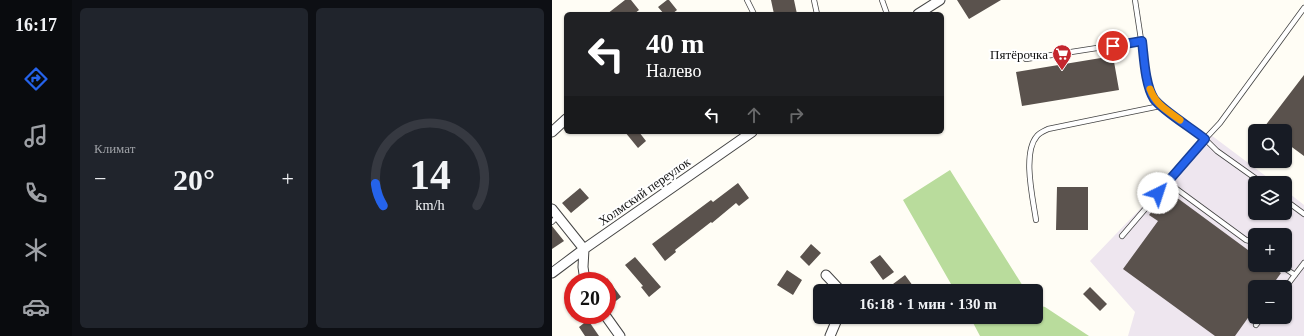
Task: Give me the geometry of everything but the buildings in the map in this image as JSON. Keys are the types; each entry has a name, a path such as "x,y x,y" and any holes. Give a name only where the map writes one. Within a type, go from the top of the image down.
{"street":[{"path":"921,12 940,0"},
{"path":"552,132 564,121"},
{"name":"Холмский переулок","path":"552,273 749,134"},
{"path":"554,216 584,249 584,272"},
{"path":"826,275 834,284"},
{"path":"611,324 620,336"},
{"path":"830,336 835,324"}],"lane":[{"path":"747,0 753,12"},
{"path":"814,0 817,12"},
{"path":"882,0 886,12"},
{"path":"1135,0 1150,88 1154,98 1160,106 1205,139 1217,151 1252,176"},
{"path":"1122,236 1220,123 1304,8"},
{"path":"1026,59 1142,41"},
{"path":"1036,220 1030,183 1029,160 1033,142 1037,135 1048,129 1160,106"},
{"path":"1168,182 1248,240"},
{"path":"1292,205 1304,214"},
{"path":"1291,280 1304,262"},
{"path":"1290,272 1295,275"}],"shaded area":[{"path":"1211,135 1248,163 1248,168 1255,168 1266,176 1248,176 1248,220 1292,220 1292,196 1304,205 1304,336 1128,336 1135,312 1090,261"}],"green space":[{"path":"950,170 1022,284 951,284 903,200"},
{"path":"1043,307 1089,336 980,336 974,324 1043,324"}],"slow traffic":[{"path":"1150,89 1160,106 1180,120"}],"place":[{"name":"Пятёрочка","path":"1062,71"}],"route":[{"path":"1113,46 1142,41 1147,79 1154,98 1160,106 1205,139 1158,193"}]}
